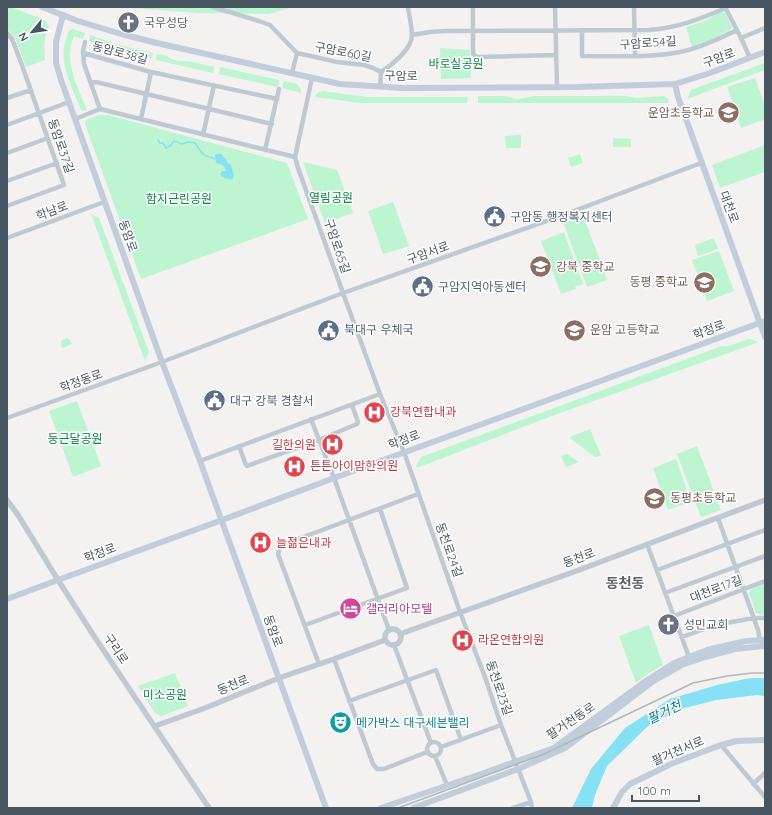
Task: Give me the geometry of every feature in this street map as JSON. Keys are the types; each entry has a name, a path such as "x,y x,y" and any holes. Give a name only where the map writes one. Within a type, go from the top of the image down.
{"main road":[{"name":"구암로","path":"42,7 121,34 157,44 340,84 380,87 557,87 675,84 710,73 765,52"},
{"name":"동암로","path":"63,15 56,42 56,63 61,80 162,362 222,520 326,808"},
{"name":"대천로","path":"675,84 678,97 701,163 762,322 765,336"},
{"name":"학정로","path":"7,599 404,452 762,322"},
{"name":"팔거천동로","path":"381,808 554,748 646,681 674,663 707,650 746,641 763,640"},
{"name":"팔거천동로","path":"413,808 518,769 565,748 652,682 682,665 735,649 765,646"},
{"name":"팔거천서로","path":"613,808 622,792 630,784 673,763 721,745 737,741 765,740"}],"street":[{"name":"구암로60길","path":"213,7 270,25 297,53 337,62 364,65 381,72 388,68 406,50 410,44 412,35"},
{"path":"408,7 412,35 430,32 474,30 634,30"},
{"path":"473,7 473,54 477,57 556,56"},
{"path":"555,7 557,87"},
{"path":"634,7 635,56"},
{"name":"구암로54길","path":"634,30 661,29 684,24 725,8 750,58"},
{"path":"741,38 765,28"},
{"name":"구암로54길","path":"582,30 582,56 635,56 687,50 705,45 737,30"},
{"name":"동암로37길","path":"7,206 64,186 40,114 12,39 8,34"},
{"name":"동암로38길","path":"85,42 83,53 84,64 100,109"},
{"name":"동암로38길","path":"83,53 151,72 277,99"},
{"name":"구암로60길","path":"292,73 297,53"},
{"name":"동암로38길","path":"141,119 151,72"},
{"path":"380,87 381,72"},
{"name":"구암로65길","path":"312,78 295,157 343,294 380,394 404,452"},
{"path":"91,83 96,82 272,124"},
{"path":"203,135 214,85"},
{"path":"265,150 279,89"},
{"path":"7,98 31,90"},
{"name":"동암로37길","path":"7,125 69,102"},
{"path":"75,118 100,109 295,157"},
{"path":"7,153 48,138"},
{"path":"7,181 57,163"},
{"name":"구암서로","path":"162,362 701,163"},
{"name":"학남로","path":"7,238 104,202"},
{"name":"학정동로","path":"7,418 162,362"},
{"path":"200,461 380,394"},
{"path":"239,446 247,466 319,440 358,424 352,405"},
{"path":"311,419 389,630"},
{"name":"동천로24길","path":"404,452 460,612"},
{"path":"319,664 278,554 281,545 418,494"},
{"name":"구리로","path":"7,500 94,636 209,808"},
{"name":"동천로","path":"400,634 579,570 765,500"},
{"path":"305,625 407,588 380,508"},
{"path":"718,518 758,630 763,640"},
{"path":"657,570 765,530"},
{"path":"647,544 689,657"},
{"path":"665,593 765,556"},
{"name":"대천로17길","path":"674,616 765,581"},
{"name":"동천로23길","path":"460,612 478,656 501,725 532,808"},
{"path":"682,637 715,625 754,618 765,618"},
{"path":"394,629 400,634 401,639 398,644 388,644 385,640 385,634 389,630 394,629"},
{"name":"동천로","path":"155,726 205,708 279,678 385,640"},
{"path":"394,645 431,743"},
{"path":"334,659 373,764 378,769 384,768 427,752"},
{"path":"350,701 436,670 461,740"},
{"name":"동천로23길","path":"441,747 501,725"},
{"path":"427,752 430,755 435,756 440,753 441,747 438,743 431,743"},
{"path":"427,752 428,746 431,743"},
{"path":"721,745 765,797"},
{"path":"435,756 447,785"},
{"path":"753,784 765,773"},
{"path":"513,808 531,802"}],"green space":[{"path":"7,7 11,7 46,21 49,27 45,39 45,60 26,67 15,38 7,28"},
{"path":"117,7 293,7 269,14 199,13"},
{"path":"721,12 725,13 732,27 730,30 707,42 692,47 686,27 704,21"},
{"path":"73,29 85,33 83,39 74,36 70,55 73,73 87,110 83,111 81,110 68,77 64,60 65,42 69,31"},
{"path":"90,35 119,45 153,53 151,59 89,41"},
{"name":"바로실공원","path":"440,48 470,50 471,78 441,79"},
{"path":"157,54 179,61 188,61 214,67 213,73 156,60"},
{"path":"765,63 765,70 687,99 691,90"},
{"path":"220,67 279,80 278,87 219,74"},
{"path":"755,78 765,106 765,119 741,128 727,87"},
{"path":"284,81 297,84 301,90 301,93 282,88"},
{"path":"322,91 367,97 468,97 467,103 361,103 315,97 316,94"},
{"path":"478,96 504,96 517,99 534,96 626,96 636,98 664,96 668,99 669,103 478,103"},
{"name":"함지근린공원","path":"99,115 108,115 287,163 308,219 141,279 85,124 86,120"},
{"path":"521,135 521,148 506,148 505,136"},
{"path":"613,138 631,139 631,147 613,147"},
{"path":"765,145 765,172 720,188 712,165"},
{"path":"580,154 583,163 571,167 568,158"},
{"name":"열림공원","path":"303,162 337,170 353,213 325,223"},
{"path":"393,202 409,246 383,254 368,211"},
{"path":"91,214 99,218 149,352 145,361"},
{"path":"583,215 607,280 587,287 563,222"},
{"path":"564,232 583,284 575,287 576,289 561,294 541,241"},
{"path":"714,238 718,249 698,256 695,245"},
{"path":"719,251 734,291 707,301 692,260"},
{"path":"67,338 72,344 62,348 62,340"},
{"path":"749,339 759,342 549,417 417,468 416,466 421,457 722,346 729,346"},
{"name":"둥근달공원","path":"77,401 101,466 73,477 49,411"},
{"path":"590,429 601,456 595,457 570,437"},
{"path":"697,446 721,510 701,517 677,454"},
{"path":"567,454 579,462 566,467 561,456"},
{"path":"676,459 691,502 668,510 653,468"},
{"path":"765,583 765,615 756,613 749,593 751,589"},
{"path":"649,625 663,665 636,683 619,636"},
{"name":"미소공원","path":"175,673 188,706 161,716 155,713 138,686"}],"water":[{"path":"221,154 231,165 234,176 232,180 222,177 220,174 222,171 226,170 223,165 216,163 215,155"},
{"name":"팔거천","path":"750,678 765,678 765,696 757,695 716,700 681,709 649,725 607,766 595,795 592,808 572,808 591,769 625,728 670,699 717,685"}],"waterway":[{"path":"158,140 160,143 163,143 166,148 174,141 181,144 189,142 195,143 202,153 215,159"}],"railway":[{"path":"398,808 544,754 693,683 727,676 765,673"}],"place":[{"name":"국우성당","path":"129,23"},
{"name":"운암초등학교","path":"729,113"},
{"name":"구암동 행정복지센터","path":"495,217"},
{"name":"강북 중학교","path":"541,267"},
{"name":"동평 중학교","path":"704,282"},
{"name":"구암지역아동센터","path":"423,287"},
{"name":"북대구 우체국","path":"329,330"},
{"name":"운암 고등학교","path":"575,330"},
{"name":"대구 강북 경찰서","path":"214,401"},
{"name":"강북연합내과","path":"375,412"},
{"name":"길한의원","path":"332,445"},
{"name":"튼튼아이맘한의원","path":"294,466"},
{"name":"동평초등학교","path":"655,498"},
{"name":"늘젊은내과","path":"260,543"},
{"name":"갤러리아모텔","path":"350,609"},
{"name":"성민교회","path":"668,625"},
{"name":"라온연합의원","path":"463,640"},
{"name":"메가박스 대구세븐밸리","path":"340,723"}],"district":[{"name":"동천동","path":"625,583"}]}
